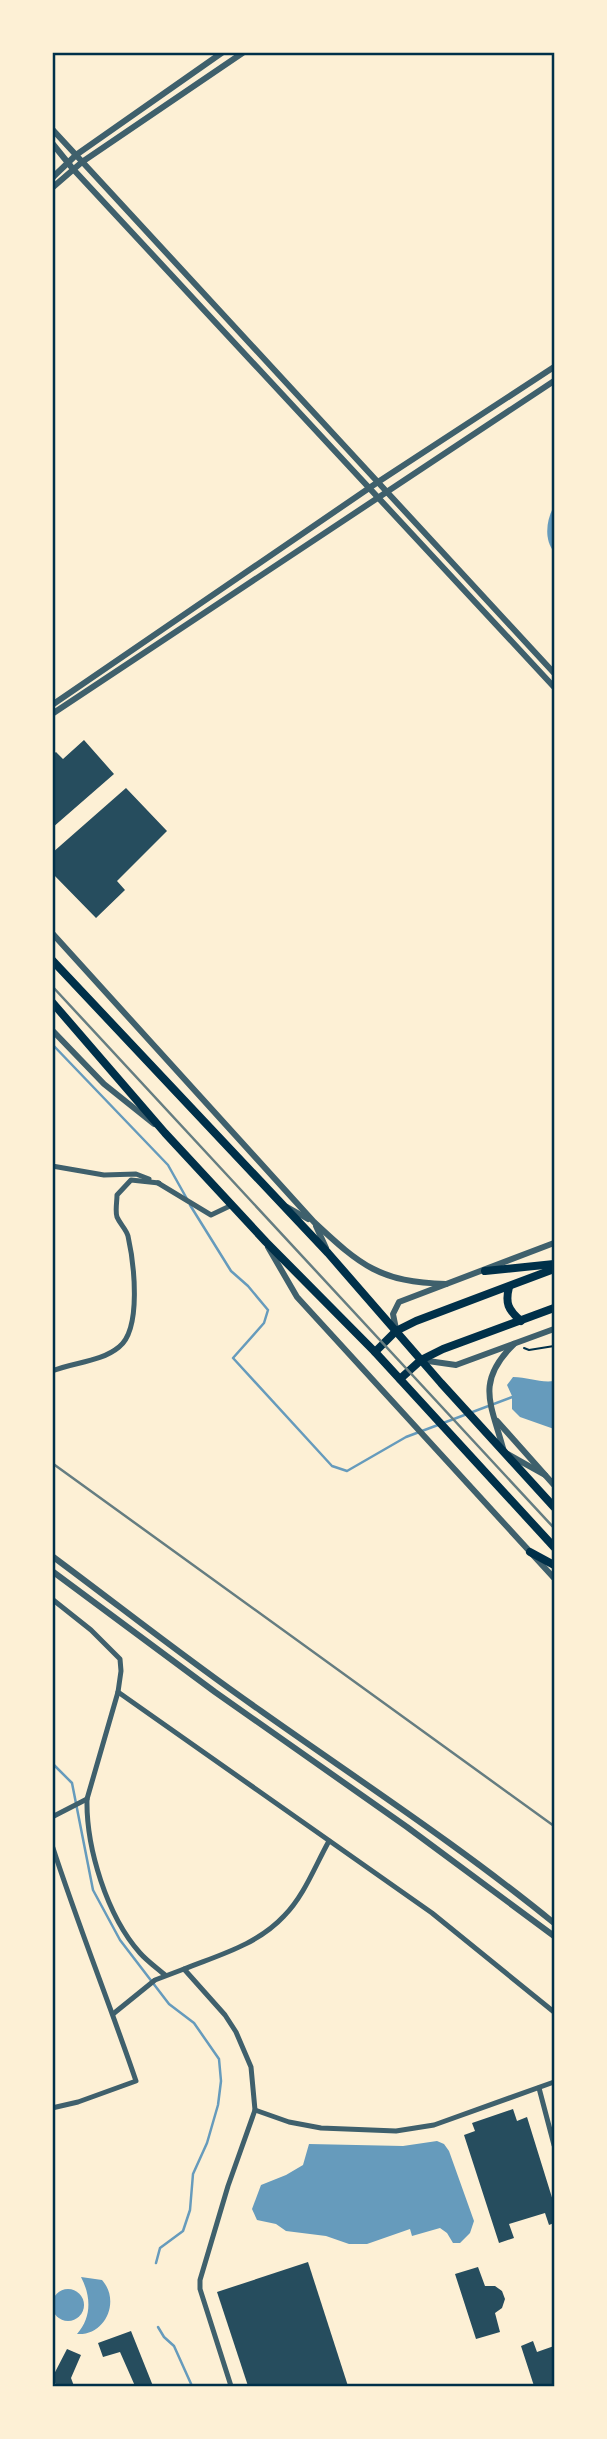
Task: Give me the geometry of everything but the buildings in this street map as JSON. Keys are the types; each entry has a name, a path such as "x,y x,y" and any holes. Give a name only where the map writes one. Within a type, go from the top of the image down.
{"main road":[{"path":"52,960 328,1253 460,1404 555,1507"},
{"path":"52,1002 165,1133 265,1242 400,1379 555,1547"},
{"path":"374,1352 396,1331 416,1321 509,1287 555,1266"},
{"path":"485,1270 555,1266"},
{"path":"509,1287 506,1300 508,1307 521,1321"},
{"path":"400,1379 421,1360 443,1349 555,1308"},
{"path":"530,1552 555,1565"}],"street":[{"path":"52,188 71,166 76,155 222,52"},
{"path":"52,178 82,162 244,52"},
{"path":"52,129 555,673"},
{"path":"52,143 555,687"},
{"path":"52,705 378,482 555,367"},
{"path":"52,714 555,381"},
{"path":"52,933 314,1222 355,1258 386,1276 446,1284"},
{"path":"52,1030 104,1084 165,1133"},
{"path":"52,1166 104,1175 136,1174 159,1183 211,1215 232,1205"},
{"path":"52,1371 107,1355 128,1338 133,1321 131,1257 127,1233 117,1217 117,1195 131,1180 159,1183"},
{"path":"282,1203 314,1222 328,1253"},
{"path":"265,1242 297,1297 555,1578"},
{"path":"396,1331 393,1314 399,1302 555,1243"},
{"path":"421,1360 456,1365 555,1329"},
{"path":"514,1344 494,1366 489,1396 504,1452 545,1475"},
{"path":"495,1419 555,1485"},
{"path":"52,1556 238,1695 414,1818 555,1923"},
{"path":"52,1571 555,1936"},
{"path":"52,1599 91,1630 120,1659 118,1692 87,1800 87,1817 97,1869 118,1921 140,1953 165,1975"},
{"path":"118,1692 432,1913 555,2012"},
{"path":"232,1704 238,1695"},
{"path":"52,1817 87,1800"},
{"path":"113,2014 155,1980 248,1944 273,1927 296,1902 329,1841"},
{"path":"52,1845 136,2081 78,2102 52,2108"},
{"path":"184,1969 225,2015 236,2032 251,2067 255,2110 228,2186 200,2280 200,2289 230,2386"},
{"path":"255,2110 289,2122 321,2128 396,2131 434,2124 555,2081"},
{"path":"539,2088 555,2145"}],"path":[{"path":"514,1344 528,1350 555,1346"}],"water":[{"path":"554,506 554,552 547,530"},
{"path":"513,1377 554,1381 554,1429 520,1417 512,1409 512,1396 507,1385"},
{"path":"437,2141 444,2144 449,2151 474,2221 470,2233 460,2243 453,2243 440,2228 412,2236 410,2229 367,2244 349,2244 326,2236 286,2231 276,2224 257,2220 252,2209 261,2185 303,2165 309,2144 403,2146"},
{"path":"81,2277 102,2280 108,2288 110,2307 107,2316 95,2329 77,2334 85,2321 88,2306 87,2292"},
{"path":"68,2289 79,2294 84,2305 79,2316 68,2321 57,2316 52,2305 57,2294"}],"waterway":[{"path":"52,1044 168,1165 187,1199"},
{"path":"190,1205 231,1271 268,1310 264,1323 233,1358 332,1466 347,1471 406,1437 515,1396"},
{"path":"52,1763 72,1783 93,1890 120,1940 169,2004 194,2023 219,2059 221,2081 218,2105 207,2143 193,2174 190,2210 183,2231 160,2248 156,2263"},
{"path":"158,2327 174,2346 192,2386"}],"railway":[{"path":"52,986 554,1528"},
{"path":"52,1463 554,1826"}]}
